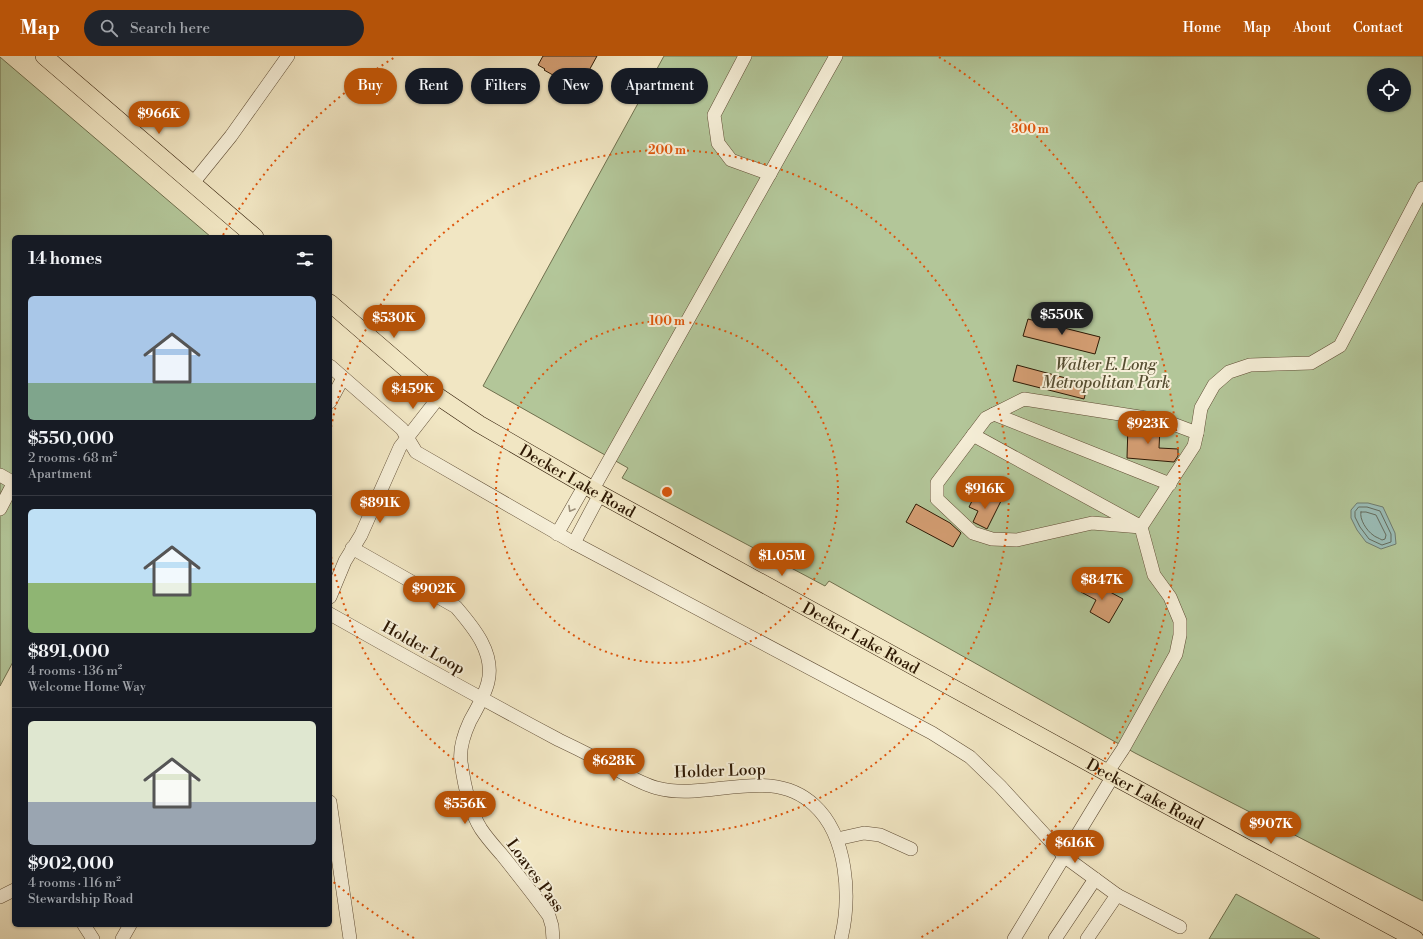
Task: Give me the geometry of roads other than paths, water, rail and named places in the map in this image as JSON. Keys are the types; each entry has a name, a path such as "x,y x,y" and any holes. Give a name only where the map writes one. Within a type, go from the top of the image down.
{"main road":[{"path":"44,56 253,235"},
{"name":"Decker Lake Road","path":"332,304 439,397 479,424 593,489 1110,774 1415,939"}],"street":[{"path":"193,183 231,136 288,56"},
{"path":"745,56 714,115 718,143 731,160 770,174"},
{"path":"557,534 593,489 836,56"},
{"path":"1141,527 1194,446 1201,408 1214,385 1229,372 1250,365 1311,363 1322,358 1340,346 1423,188"},
{"path":"332,368 402,429 416,452 557,534 932,733 970,757 1000,786 1065,857 1117,895 1180,927"},
{"path":"332,398 343,378"},
{"path":"332,592 345,561 361,535 400,447 439,397"},
{"path":"1141,527 1092,523 1017,540 992,539 973,533 937,499 937,483 986,418 1024,399 1165,421 1197,433"},
{"path":"994,414 1170,484"},
{"path":"973,435 1141,527 1154,575 1170,597 1180,621 1180,635 1176,654 1065,857 1014,939"},
{"path":"0,475 12,482"},
{"path":"0,509 12,487"},
{"path":"574,543 593,489"},
{"name":"Loaves Pass","path":"352,548 456,607 468,621 482,642 490,670 488,684 467,728 462,743 461,760 470,804 481,830 549,916 552,926 553,939"},
{"name":"Holder Loop","path":"332,615 481,698 628,776 656,788 675,791 689,791 764,785 780,786 797,792 814,804 826,819 837,839 844,866 846,894 845,924 842,939"},
{"path":"332,830 350,939"},
{"path":"837,839 864,833 880,835 911,849"},
{"path":"1055,939 1095,879"},
{"path":"0,897 12,891"},
{"path":"1087,939 1117,895"},
{"path":"85,927 93,939"},
{"path":"122,939 129,927"}],"water":[{"path":"1357,503 1368,503 1383,507 1395,533 1396,544 1381,549 1366,542 1357,530 1351,518 1351,510"}],"park label":[{"name":"Walter E. Long Metropolitan Park","path":"1106,373"}]}
